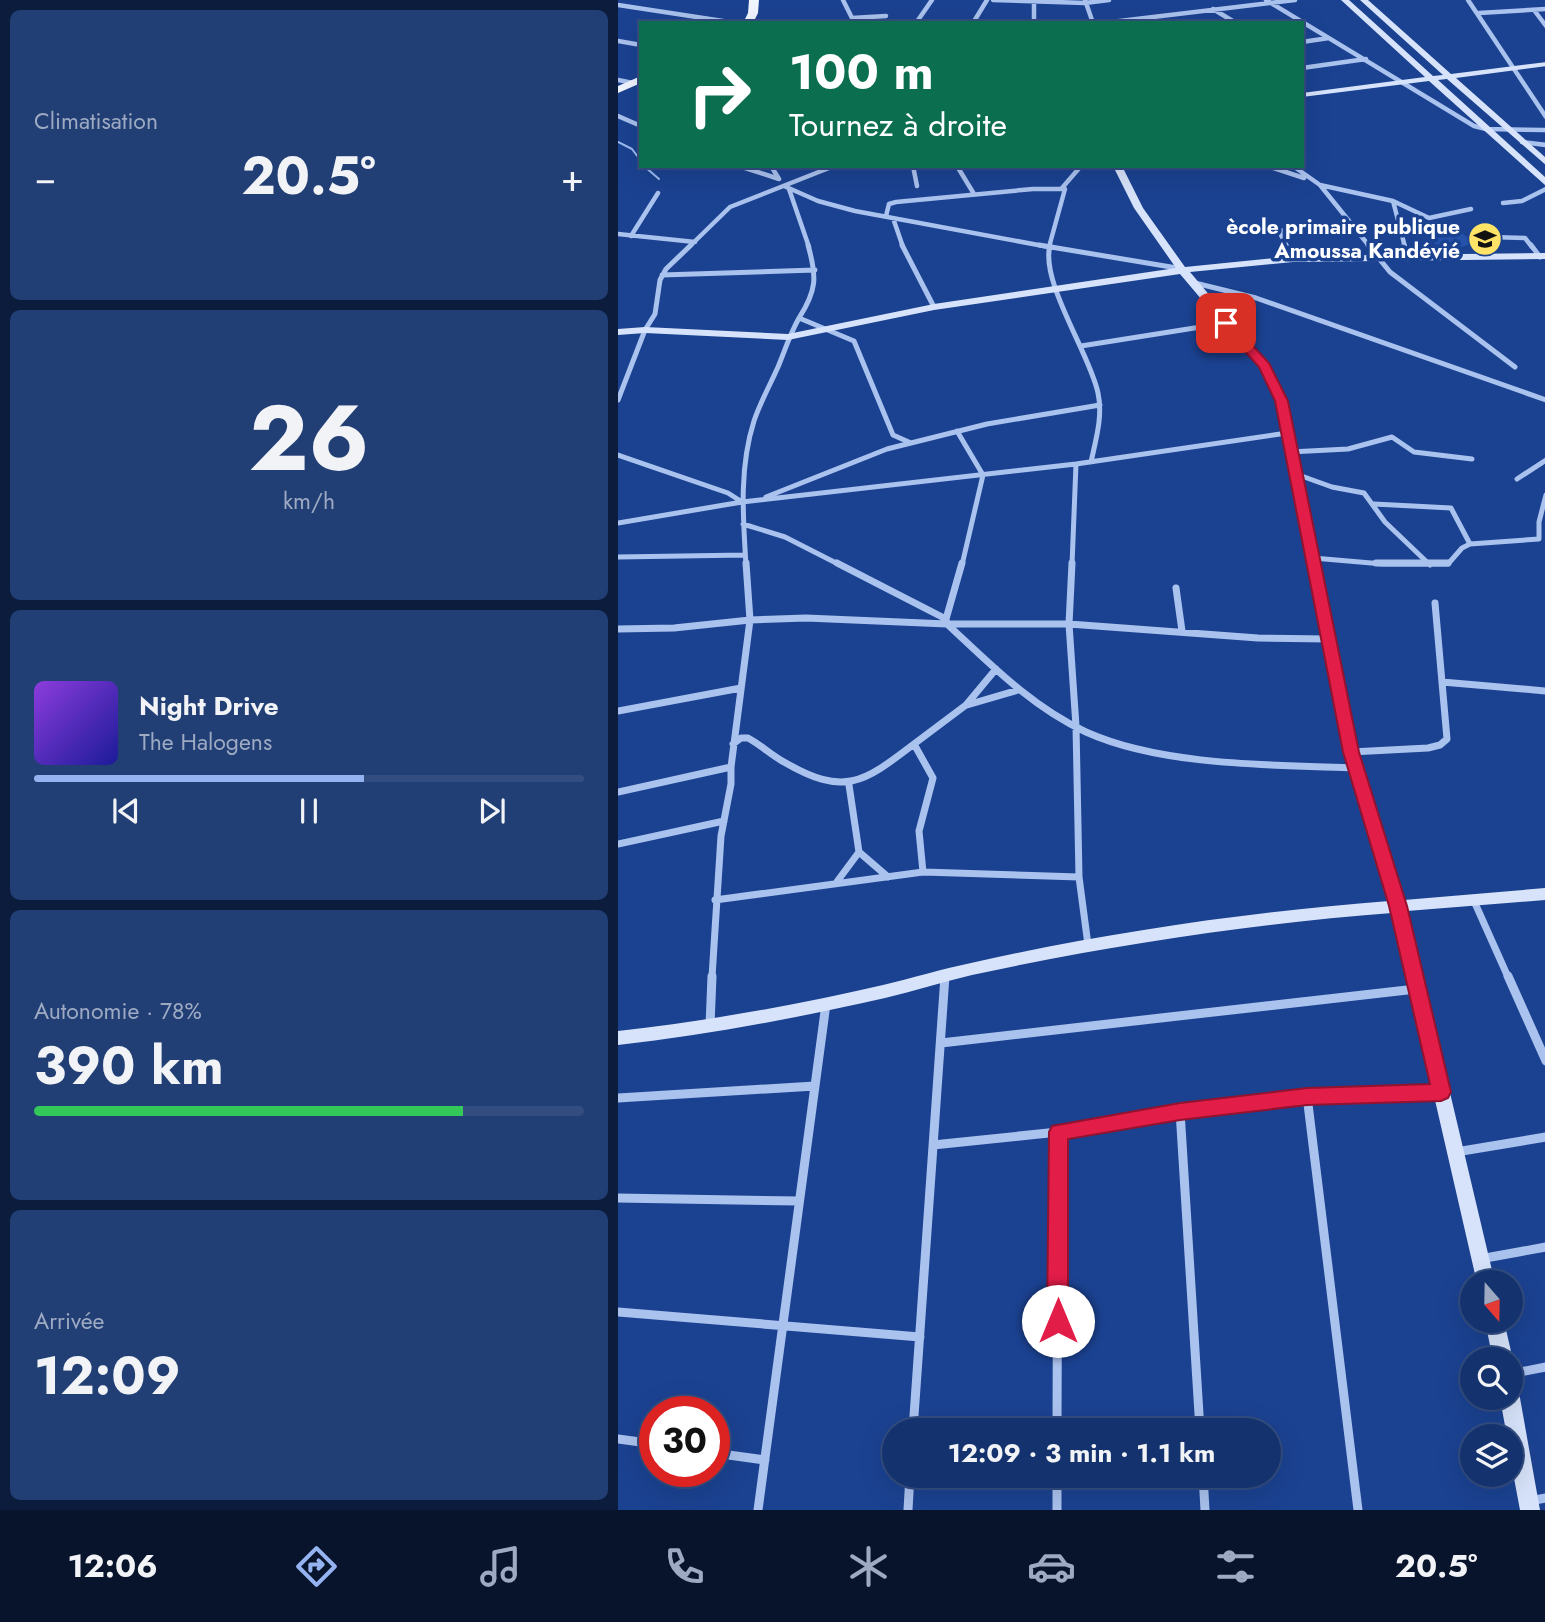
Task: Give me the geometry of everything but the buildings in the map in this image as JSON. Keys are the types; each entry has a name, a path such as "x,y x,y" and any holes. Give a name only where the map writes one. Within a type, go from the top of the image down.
{"main road":[{"path":"749,21 754,0"},
{"path":"618,90 637,81"}],"street":[{"path":"843,0 853,20 886,16"},
{"path":"917,21 932,0"},
{"path":"974,21 987,0"},
{"path":"993,0 1110,0"},
{"path":"1118,21 1268,1 1295,0"},
{"path":"1345,0 1545,183"},
{"path":"1364,0 1545,163"},
{"path":"1468,0 1545,117"},
{"path":"1034,1 1034,21"},
{"path":"1085,1 1092,21"},
{"path":"1268,1 1302,21"},
{"path":"618,5 723,21"},
{"path":"1212,8 1233,21"},
{"path":"1479,13 1545,9"},
{"path":"1534,10 1545,26"},
{"path":"1304,22 1468,123 1486,130 1545,130"},
{"path":"1304,42 1330,38"},
{"path":"618,41 639,45"},
{"path":"1304,68 1367,59"},
{"path":"1304,95 1545,64"},
{"path":"618,80 637,81"},
{"path":"1535,99 1545,98"},
{"path":"618,116 639,125"},
{"path":"1521,141 1545,145"},
{"path":"745,168 779,179"},
{"path":"772,168 787,186 821,202 1048,248 1185,270"},
{"path":"618,400 645,330 655,314 662,275 730,207 829,168"},
{"path":"913,168 917,186"},
{"path":"958,168 974,194"},
{"path":"1062,188 1079,168"},
{"path":"1118,168 1135,204 1159,240 1226,323 1256,355 1272,378 1282,401 1351,752 1398,906 1483,1270"},
{"path":"1273,168 1311,180"},
{"path":"1296,168 1320,185 1393,201 1429,218 1471,209"},
{"path":"1320,185 1390,272 1515,367"},
{"path":"710,1026 715,900 750,620 742,502 752,429 788,337 811,302 815,285 815,270 787,186"},
{"path":"886,216 892,203 974,194 1062,188 1067,191 1047,256 1100,405 1100,419 1091,462"},
{"path":"1504,203 1522,201 1545,189"},
{"path":"631,236 658,193"},
{"path":"1393,201 1407,256"},
{"path":"893,218 906,256 934,307"},
{"path":"1293,258 1280,230 1310,227"},
{"path":"618,234 695,242"},
{"path":"1490,237 1525,238 1543,256"},
{"path":"618,332 645,330 788,337 934,307 1056,287 1293,258 1543,256"},
{"path":"662,275 815,270"},
{"path":"1195,283 1256,298 1535,398 1545,398"},
{"path":"799,318 854,341 893,435 912,443"},
{"path":"1081,346 1226,323"},
{"path":"760,500 887,449 957,431 1100,405"},
{"path":"946,622 983,475 957,431"},
{"path":"618,523 742,502 1076,464 1287,433"},
{"path":"887,449 893,435"},
{"path":"1290,452 1348,449 1392,437 1414,453 1472,459"},
{"path":"618,455 728,492 742,502"},
{"path":"1517,479 1545,460"},
{"path":"1076,464 1069,624 1076,726 1079,877 1088,945"},
{"path":"1296,474 1332,487 1360,492 1374,504 1385,522 1431,565"},
{"path":"1313,558 1448,564 1462,548 1470,544 1539,539 1539,522 1545,495"},
{"path":"1374,504 1451,509 1470,544"},
{"path":"743,524 785,537 946,622 1018,691 1076,726 1134,747 1179,757 1258,765 1355,768"},
{"path":"618,557 746,555"},
{"path":"1176,588 1182,631"},
{"path":"1351,752 1440,745 1447,739 1435,603"},
{"path":"618,629 675,628 750,620 806,618 1069,624 1258,638 1328,639"},
{"path":"733,744 741,738 748,738 784,762 821,781 849,785 883,768 966,705 996,669"},
{"path":"1442,682 1545,691"},
{"path":"618,711 741,688"},
{"path":"966,705 1018,691"},
{"path":"914,744 933,778 919,831 923,872"},
{"path":"618,792 731,766"},
{"path":"849,785 859,852 889,877"},
{"path":"618,844 724,821"},
{"path":"836,883 859,852"},
{"path":"715,900 923,872 1079,877"},
{"path":"618,1038 710,1026 826,1004 945,975 1088,945 1195,927 1545,894"},
{"path":"1474,901 1545,1061"},
{"path":"914,1418 945,975"},
{"path":"941,1043 1417,989"},
{"path":"758,1510 826,1004"},
{"path":"618,1097 815,1086"},
{"path":"934,1145 1058,1132 1180,1111 1307,1096 1441,1092"},
{"path":"1307,1096 1358,1510"},
{"path":"1180,1111 1199,1418"},
{"path":"1057,1418 1058,1132"},
{"path":"1455,1152 1545,1137"},
{"path":"618,1198 799,1201"},
{"path":"1480,1259 1545,1247"},
{"path":"618,1312 920,1337"},
{"path":"1523,1371 1545,1367"},
{"path":"1513,1410 1535,1503"},
{"path":"618,1439 639,1442"},
{"path":"730,1455 765,1460"},
{"path":"908,1510 909,1488"},
{"path":"1057,1488 1057,1510"},
{"path":"1204,1488 1205,1510"}],"shaded area":[{"path":"1448,229 1461,232 1470,240 1469,244 1448,248 1438,246 1430,240 1433,232"}],"waterway":[{"path":"618,142 632,149 639,158"},
{"path":"646,168 659,179"}],"place":[{"name":"ècole primaire publique Amoussa Kandévié","path":"1485,239"}],"route":[{"path":"1058,1321 1058,1132 1180,1111 1307,1096 1441,1092 1398,906 1351,752 1282,401 1264,366 1226,323"}]}
